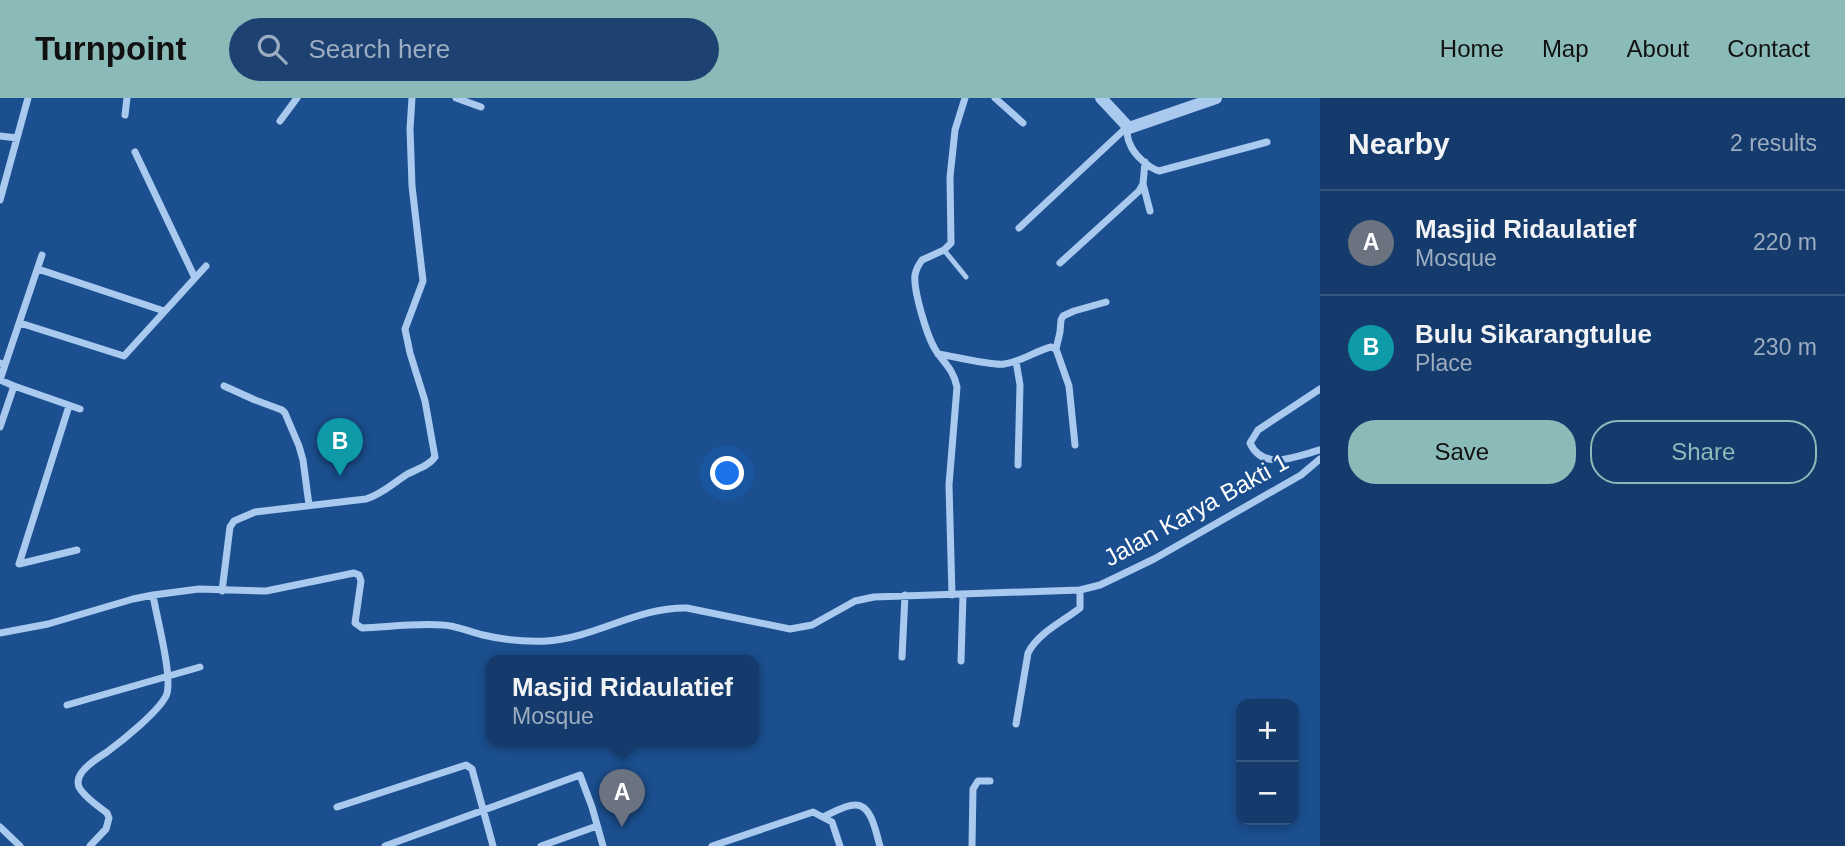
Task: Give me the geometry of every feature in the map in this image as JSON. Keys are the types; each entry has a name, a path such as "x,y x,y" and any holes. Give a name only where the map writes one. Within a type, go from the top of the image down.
{"street":[{"path":"0,200 28,98"},
{"path":"125,115 127,98"},
{"path":"280,121 297,98"},
{"path":"0,633 48,624 153,595 199,589 222,591 230,527 234,521 255,512 358,501 376,495 411,472 431,463 435,457 425,401 405,329 423,281 412,186 412,98"},
{"path":"456,98 481,107"},
{"path":"952,595 949,485 957,393 954,374 937,354 929,337 915,279 922,260 944,250 951,243 950,177 959,113 965,98"},
{"path":"995,98 1023,123"},
{"path":"1101,98 1127,127 1130,146 1151,168 1159,171 1268,142"},
{"path":"1019,228 1127,127 1216,98"},
{"path":"0,136 18,138"},
{"path":"135,152 195,278"},
{"path":"1145,162 1143,184 1150,211"},
{"path":"0,178 8,174"},
{"path":"1060,263 1118,211 1143,184"},
{"path":"42,255 20,323 2,364 0,380 80,410"},
{"path":"20,323 124,356 206,266"},
{"path":"38,269 164,311"},
{"path":"1075,445 1069,386 1056,349 1061,320 1063,316 1074,311 1107,302"},
{"path":"937,354 1002,365 1041,349 1056,349"},
{"path":"1016,361 1020,385 1018,466"},
{"path":"0,428 14,386"},
{"path":"224,386 285,413 303,460 309,505"},
{"path":"1320,389 1258,430 1250,443 1257,454 1271,460 1320,450"},
{"path":"69,405 19,564 77,550"},
{"name":"Jalan Karya Bakti 1","path":"222,591 266,591 354,573 359,575 360,581 355,623 362,628 443,625 510,640 568,639 625,619 671,608 687,608 779,629 800,628 812,625 855,601 874,597 1080,590 1100,585 1154,559 1301,475 1320,458"},
{"path":"1016,724 1028,653 1032,644 1080,608 1080,590"},
{"path":"90,846 106,828 109,817 79,787 78,779 81,773 91,762 122,740 160,704 168,691 168,675 153,595"},
{"path":"902,657 905,595"},
{"path":"961,661 963,595"},
{"path":"66,705 200,667"},
{"path":"337,807 466,765 471,769 493,846"},
{"path":"385,846 580,775 603,846"},
{"path":"972,846 973,789 978,781 990,781"},
{"path":"823,817 853,804 860,806 868,813 880,846"},
{"path":"712,846 813,812 832,822 840,846"},
{"path":"541,846 597,826"},
{"path":"0,827 20,846"}],"lane":[{"path":"944,250 966,277"}],"place":[{"name":"Bulu Sikarangtulue","path":"340,476"},
{"name":"Masjid Ridaulatief","path":"622,827"}]}
